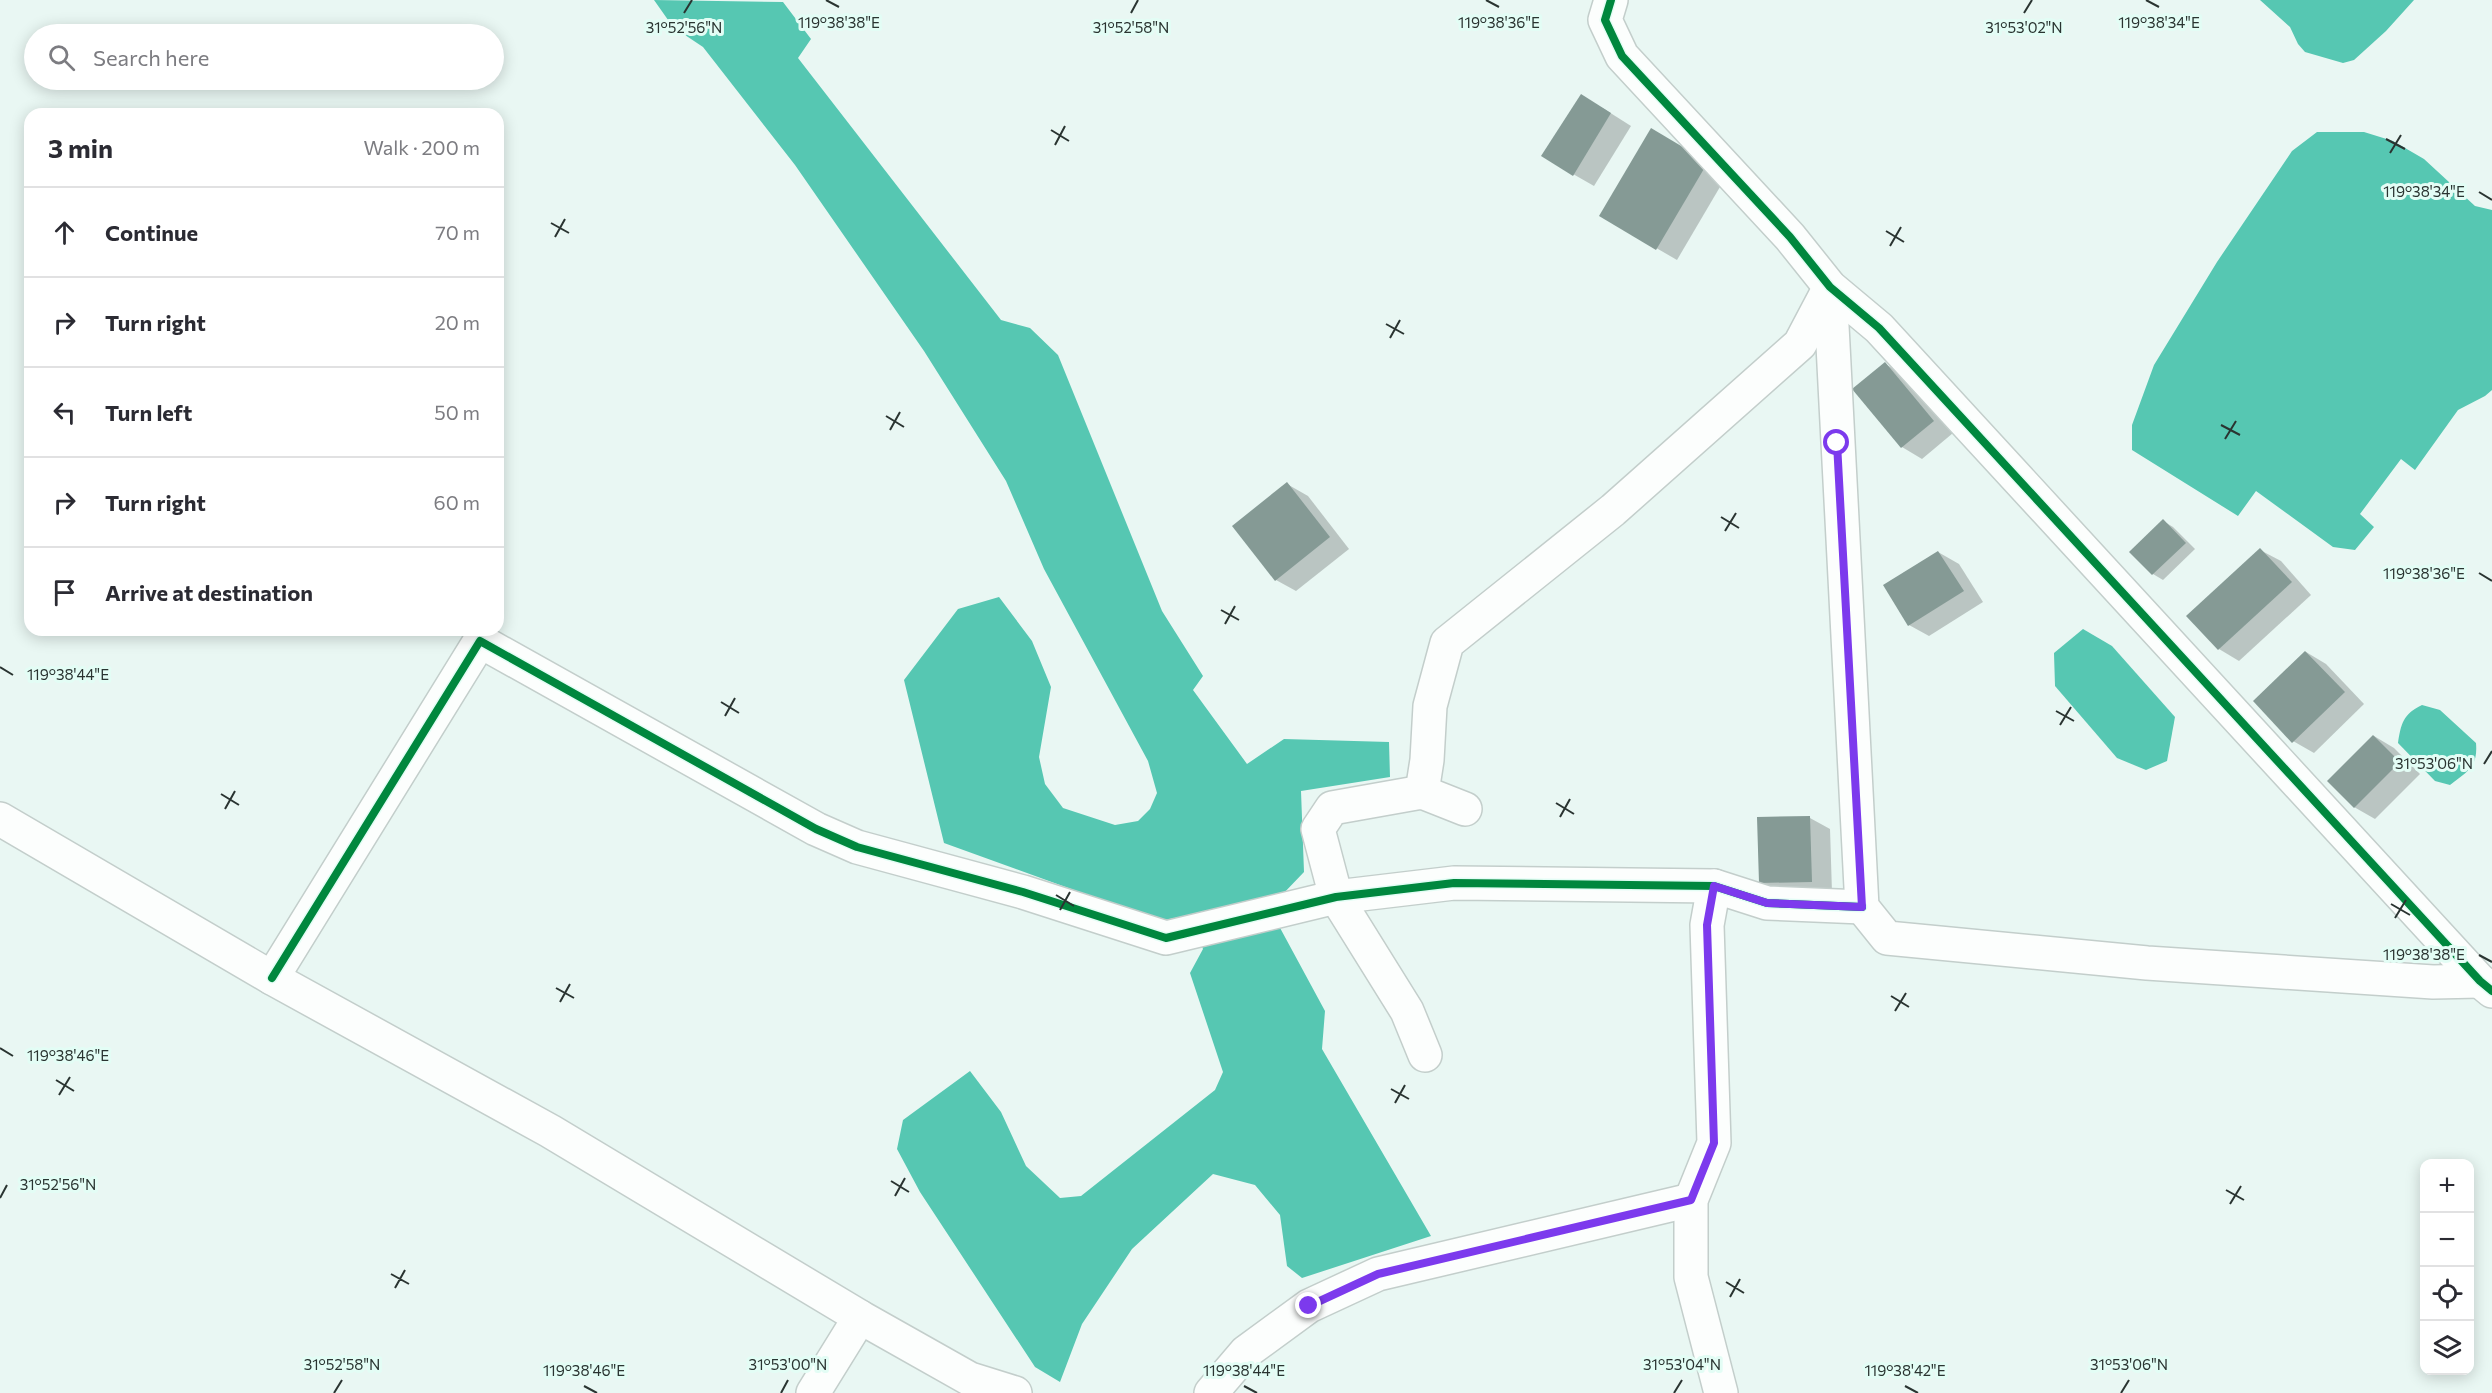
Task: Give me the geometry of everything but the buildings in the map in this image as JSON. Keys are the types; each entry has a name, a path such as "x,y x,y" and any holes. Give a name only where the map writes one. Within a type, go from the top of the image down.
{"street":[{"path":"1611,0 1605,20 1622,56 1790,237 1830,287 1879,328 2488,978"},
{"path":"1422,792 1427,760 1430,706 1448,643 1613,510 1800,344 1830,287"},
{"path":"1830,287 1862,907 1887,938 2147,963 2433,982 2488,978"},
{"path":"272,978 480,641 816,829 857,847 1023,892 1166,938 1336,897 1454,883 1714,886 1767,903 1862,907"},
{"path":"1425,1055 1407,1011 1336,897 1318,829 1332,808 1422,792 1465,809"},
{"path":"0,819 272,978 550,1131 860,1317 970,1379 1015,1393"},
{"path":"1714,886 1707,925 1714,1143 1691,1200 1691,1277 1721,1393"},
{"path":"1211,1393 1246,1352 1309,1306 1378,1274 1691,1200"},
{"path":"813,1393 860,1317"}],"shaded area":[{"path":"654,0 783,2 811,39 798,58 1001,320 1030,328 1058,355 1162,611 1203,676 1193,690 1247,764 1284,739 1389,742 1390,777 1301,791 1304,872 1281,896 1279,926 1325,1011 1322,1049 1431,1236 1302,1278 1287,1266 1280,1215 1255,1185 1213,1174 1132,1249 1082,1324 1060,1382 1035,1367 920,1192 897,1149 903,1120 970,1071 1001,1112 1026,1166 1060,1198 1081,1196 1215,1090 1223,1072 1190,973 1203,949 1191,915 1159,921 944,843 904,680 958,609 999,597 1032,641 1051,687 1039,757 1045,784 1063,808 1115,825 1138,821 1150,809 1157,793 1148,761 1044,569 1006,481 924,351 795,165 703,47 673,27"},
{"path":"2260,0 2414,0 2386,31 2354,60 2343,63 2305,52 2298,44 2290,27"},
{"path":"2317,132 2364,132 2393,141 2424,159 2475,206 2492,210 2492,390 2458,410 2415,470 2401,459 2360,514 2374,527 2355,550 2333,547 2256,491 2238,516 2132,450 2132,425 2154,365 2217,262 2292,151"},
{"path":"2083,629 2112,646 2175,717 2167,761 2146,770 2117,758 2055,686 2054,653"},
{"path":"2422,705 2440,710 2476,743 2475,758 2471,768 2450,785 2435,781 2398,743 2404,720"}],"cycle path":[{"path":"1611,0 1605,20 1622,56 1790,237 1830,287 1879,328 2480,981 2492,991"},
{"path":"272,978 480,641 816,829 857,847 1023,892 1166,938 1336,897 1454,883 1714,886 1767,903 1862,907"}],"route":[{"path":"1309,1306 1378,1274 1691,1200 1714,1143 1707,925 1714,886 1767,903 1862,907 1837,443"}]}
